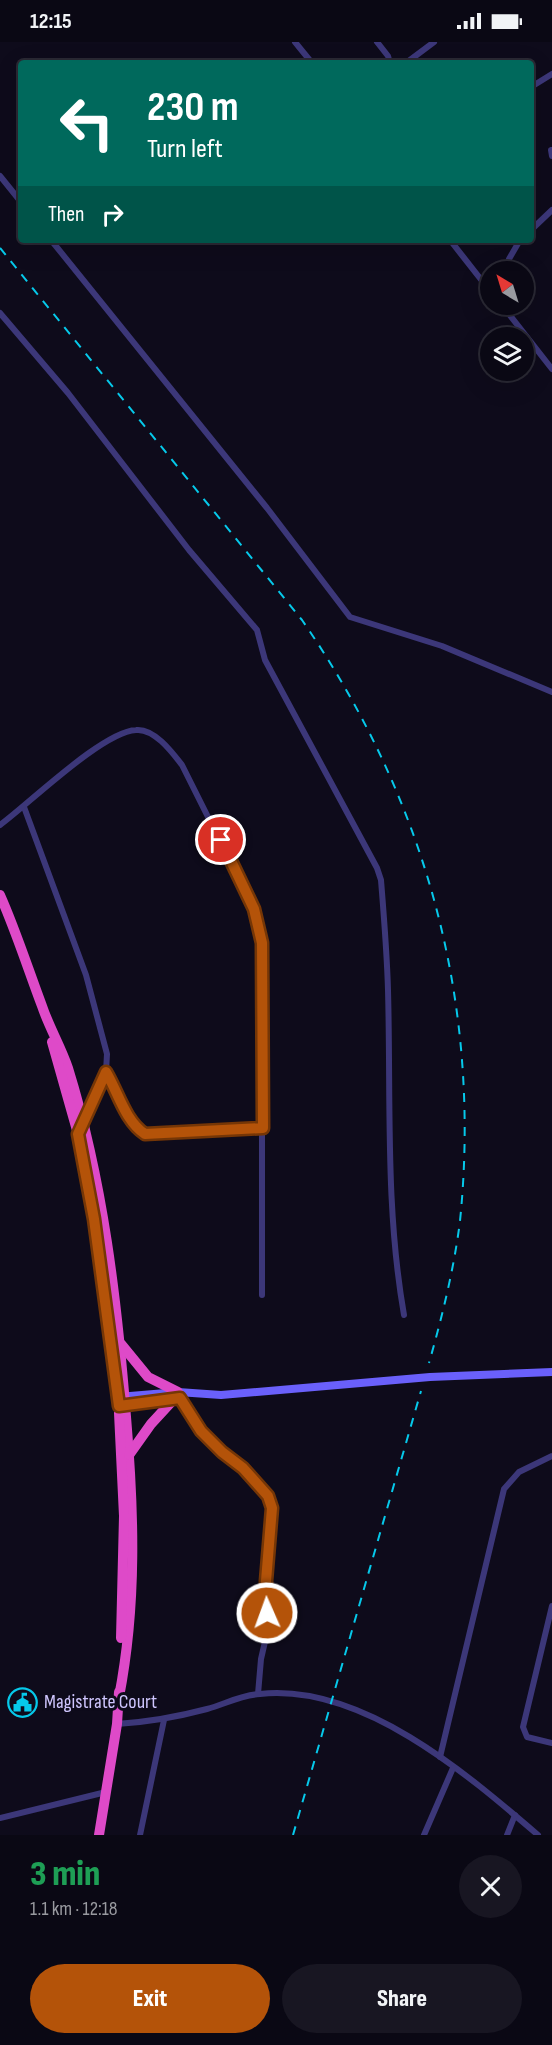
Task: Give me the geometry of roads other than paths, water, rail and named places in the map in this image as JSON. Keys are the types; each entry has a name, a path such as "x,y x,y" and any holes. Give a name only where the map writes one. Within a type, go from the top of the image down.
{"highway":[{"path":"0,895 49,1027 68,1068 84,1124 103,1214 117,1308 120,1341 124,1515 119,1697 117,1724 99,1835"},
{"path":"49,1027 78,1134 94,1219 129,1455 132,1580 126,1660 119,1697"},
{"path":"120,1341 148,1377 177,1396 147,1429 129,1455"}],"main road":[{"path":"122,1402 198,1394 523,1371 552,1372"}],"street":[{"path":"295,42 310,60"},
{"path":"377,42 389,60"},
{"path":"410,60 434,42"},
{"path":"534,85 552,74"},
{"path":"551,150 552,156"},
{"path":"0,176 18,198"},
{"path":"534,227 552,210"},
{"path":"53,243 267,508 350,617 442,646 552,692"},
{"path":"452,243 480,278"},
{"path":"509,261 518,243"},
{"path":"0,313 68,393 189,550 257,630 265,660 377,868 381,880 388,989 388,1167 398,1282 404,1315"},
{"path":"510,315 552,369"},
{"path":"0,825 82,759 117,735 137,729 154,736 171,750 198,797 254,909 262,943 262,1295"},
{"path":"24,807 86,975 107,1054 106,1072 78,1134"},
{"path":"106,1072 129,1117 145,1134 263,1128"},
{"path":"177,1396 201,1431 256,1481 268,1496 272,1508 266,1581 267,1633 261,1659 258,1694"},
{"path":"440,1757 504,1489 519,1472 552,1456"},
{"path":"552,1606 551,1618 523,1727 527,1737 552,1743"},
{"path":"117,1724 164,1720 258,1694 300,1694 357,1710 396,1728 440,1757 538,1835"},
{"path":"140,1835 164,1720"},
{"path":"424,1835 453,1768"},
{"path":"0,1818 106,1792"},
{"path":"507,1835 515,1815"}],"railway":[{"path":"0,248 302,620 345,688 382,759 412,832 436,906 452,983 462,1061 465,1140 460,1221 447,1293 429,1363"},
{"path":"293,1835 421,1391"}],"place":[{"name":"Magistrate Court","path":"23,1702"}]}
